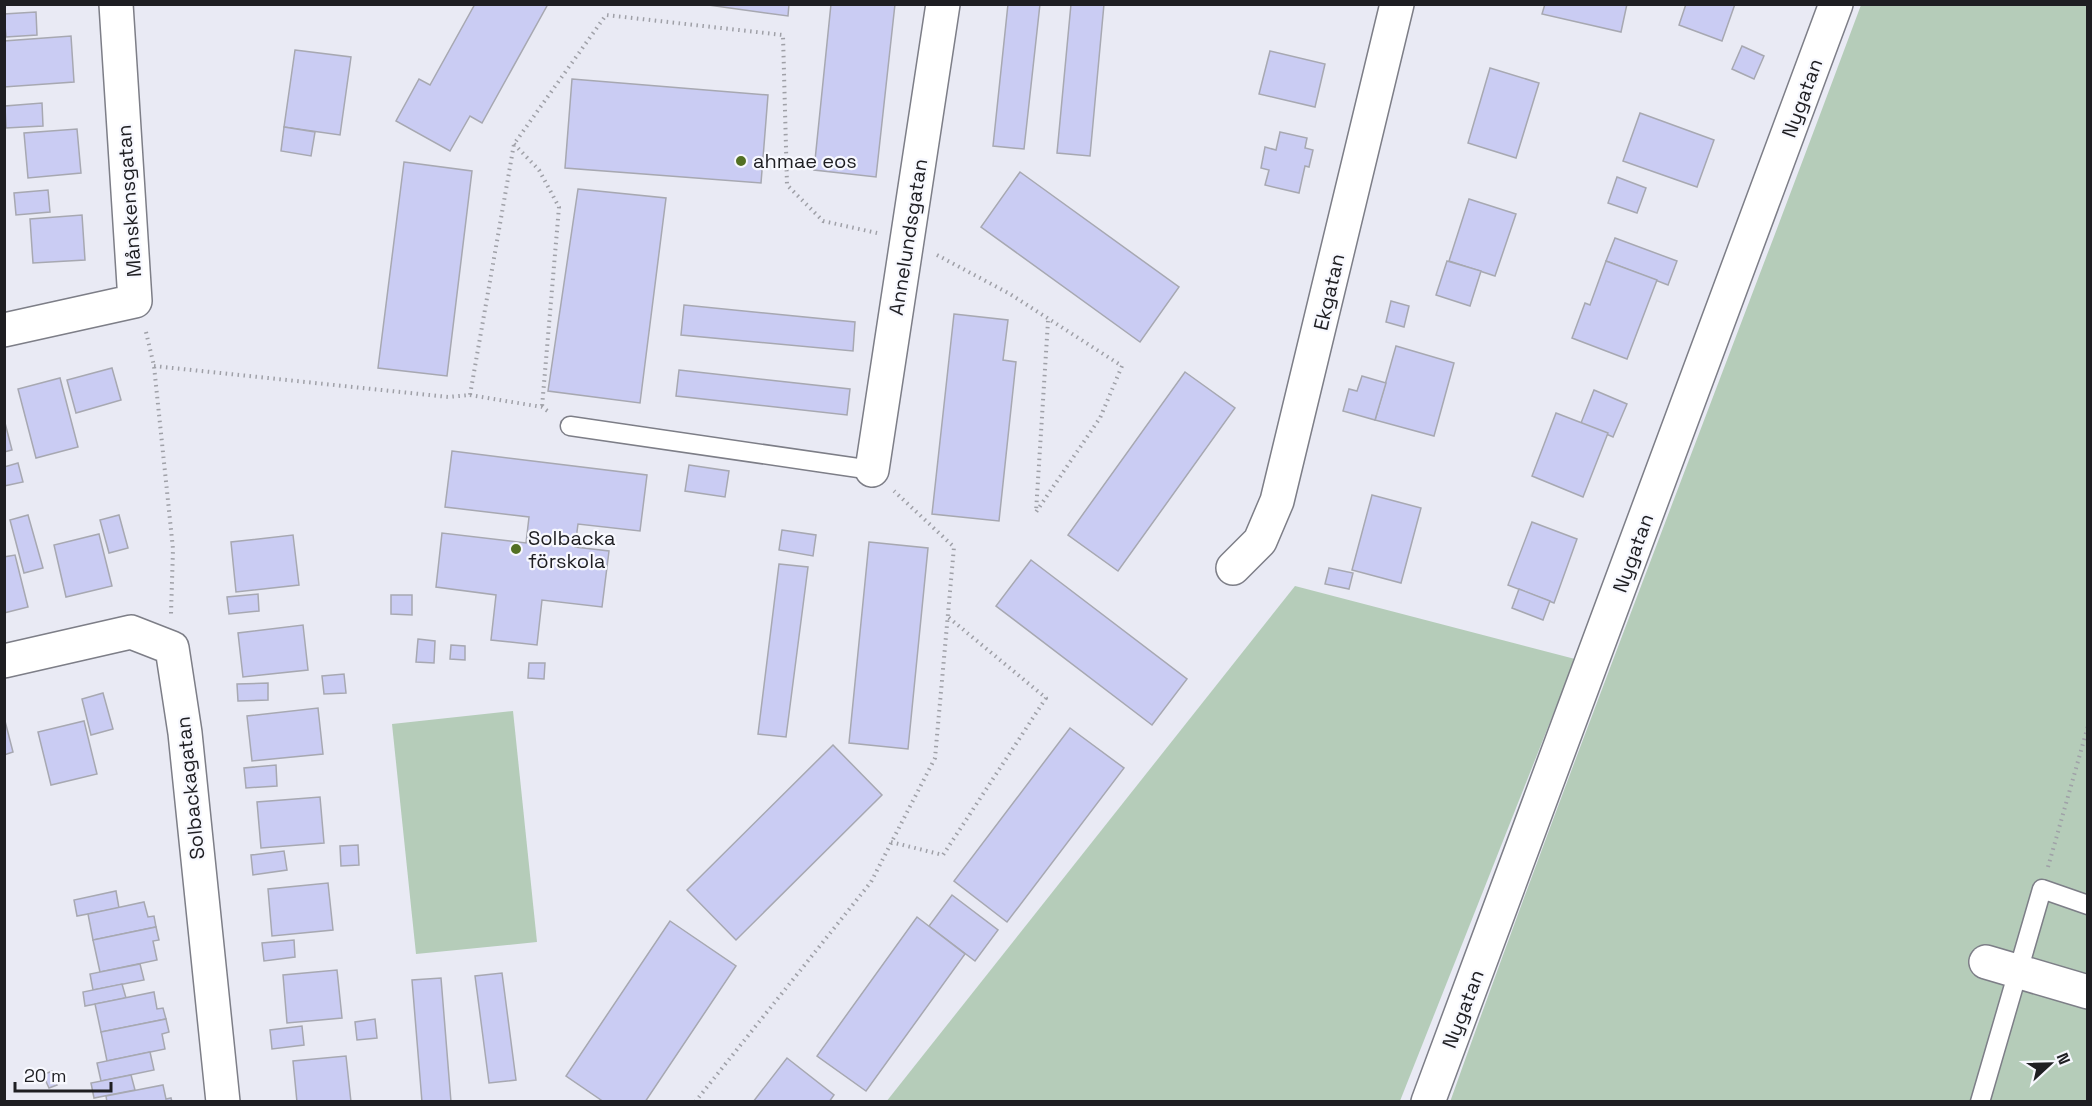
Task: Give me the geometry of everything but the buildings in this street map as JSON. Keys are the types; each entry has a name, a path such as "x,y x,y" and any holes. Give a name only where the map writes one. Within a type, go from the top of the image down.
{"street":[{"name":"Månskensgatan","path":"4,330 135,301 116,4"},
{"name":"Annelundsgatan","path":"872,470 943,4"},
{"name":"Ekgatan","path":"1233,568 1260,541 1277,501 1397,4"},
{"name":"Nygatan","path":"1428,1101 1836,4"},
{"path":"4,662 131,632 165,645"},
{"name":"Solbackagatan","path":"165,645 172,648 185,734 223,1101"},
{"path":"2001,967 2088,992"}],"lane":[{"path":"570,426 872,470"},
{"path":"1980,1101 2001,967 2042,889 2088,905"}],"path":[{"path":"470,396 514,144 606,15 783,35 787,185 824,221 908,239 1010,294 1048,321 1122,366 1100,418 1036,512 1048,321"},
{"path":"514,144 539,170 559,207 542,407"},
{"path":"135,301 144,320 154,366 175,576 173,603 165,645"},
{"path":"154,366 448,397 470,396 542,407 570,426"},
{"path":"695,1101 871,882 935,758 954,548 872,470"},
{"path":"891,842 943,855 1046,698 948,617"},
{"path":"2042,889 2088,726"}],"green space":[{"path":"1861,5 2087,5 2087,1101 1450,1102 1550,827"},
{"path":"1295,586 1575,659 1400,1101 886,1102"},
{"path":"513,711 537,942 416,954 392,724"}],"place":[{"name":"ahmae eos","path":"741,161"},
{"name":"Solbacka förskola","path":"516,549"}]}
